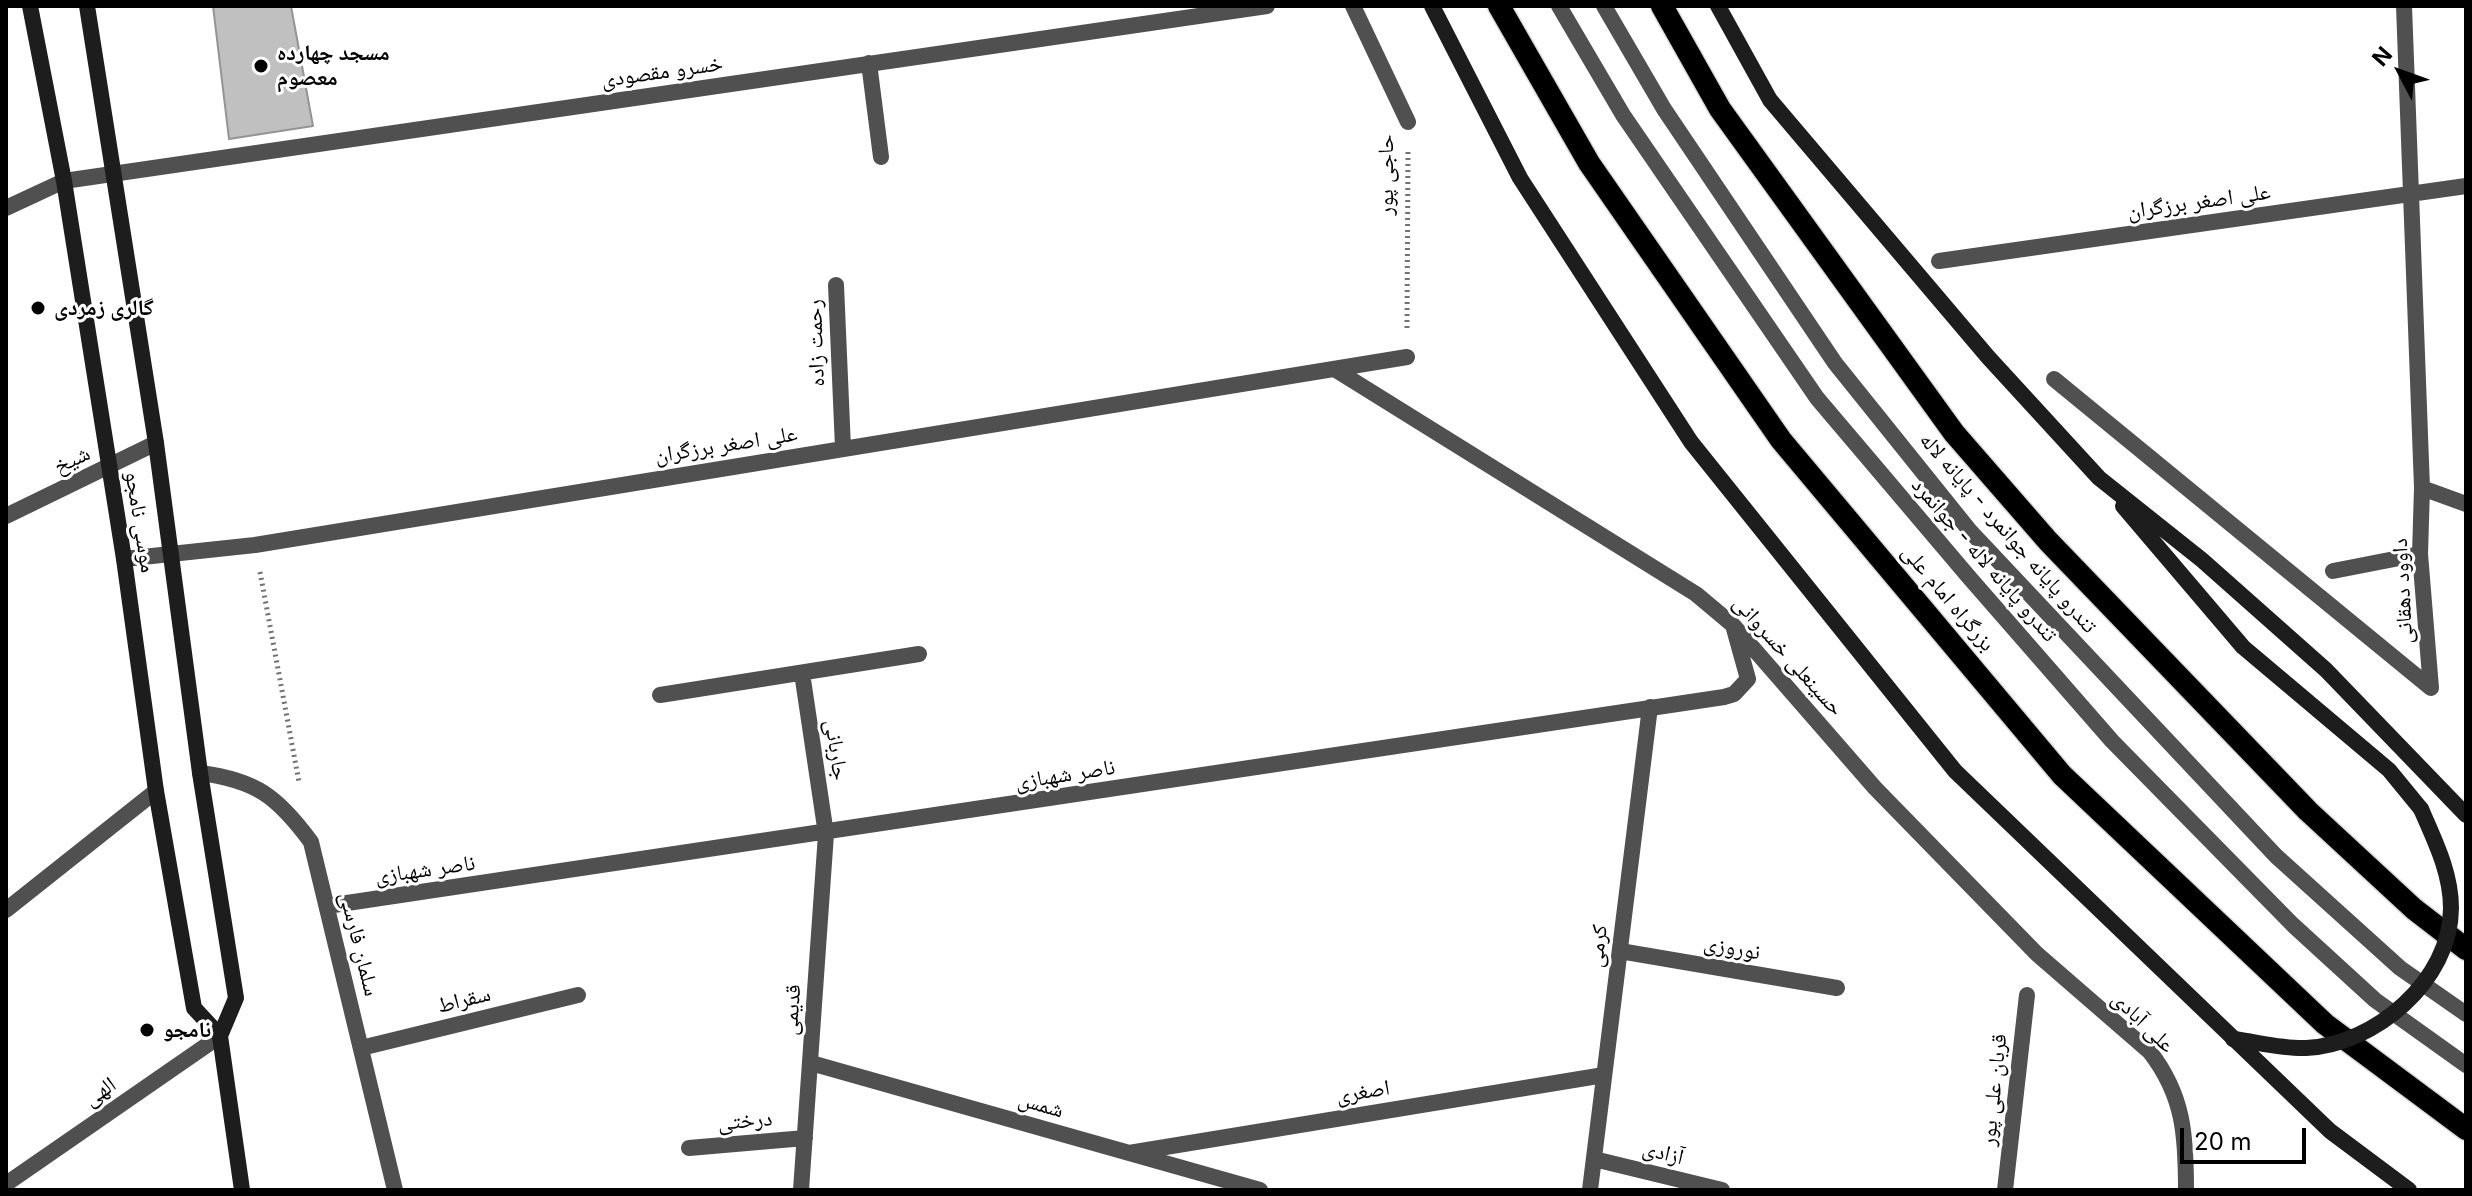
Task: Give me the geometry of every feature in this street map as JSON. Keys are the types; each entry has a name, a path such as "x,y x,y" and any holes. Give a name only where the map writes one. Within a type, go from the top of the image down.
{"highway":[{"name":"بزرگراه امام علی","path":"1499,6 1589,163 1781,440 2062,775 2325,1024 2466,1129"},
{"path":"1662,6 1720,109 1954,433 2048,541 2308,811 2414,909 2466,949"}],"main road":[{"name":"موسی نامجو","path":"30,6 64,181 124,559 156,791 194,1008 220,1036 236,998 200,773 156,443 87,6"},
{"path":"1432,6 1520,178 1691,442 1955,771 2330,1131 2409,1190"},
{"path":"1718,6 1770,100 1988,357 2099,478 2243,647 2389,770 2421,809 2444,862 2451,909 2439,958 2404,1006 2357,1037 2306,1048 2233,1039"},
{"path":"2099,478 2202,560 2326,670 2466,815"},
{"path":"220,1036 242,1190"}],"street":[{"name":"خسرو مقصودی","path":"6,208 64,181 1267,6"},
{"name":"حاجی پور","path":"1353,6 1408,122"},
{"name":"تندرو پایانه لاله - جوانمرد","path":"1559,6 1623,115 1817,398 1968,576 2112,741 2293,925 2375,1000 2466,1065"},
{"name":"تندرو پایانه جوانمرد - پایانه لاله","path":"1604,6 1664,109 1835,363 1970,531 2276,856 2400,968 2466,1014"},
{"name":"داوود دهقانی","path":"2054,379 2431,688 2420,554 2422,488 2404,6"},
{"path":"869,63 881,157"},
{"name":"علی اصغر برزگران","path":"1939,261 2466,186"},
{"name":"رحمت زاده","path":"836,285 843,448"},
{"name":"علی اصغر برزگران","path":"124,559 255,545 1407,357"},
{"name":"حسینعلی خسروانی","path":"1336,370 1696,594 1733,625 1875,788 2037,954"},
{"name":"شیخ","path":"6,516 156,443"},
{"path":"2422,488 2466,504"},
{"path":"2333,571 2420,554"},
{"name":"ناصر شهبازی","path":"327,906 826,834 1724,697 1743,686 1748,679 1733,625"},
{"path":"660,695 919,654"},
{"name":"جاربانی","path":"802,673 826,834"},
{"name":"کرمی","path":"1590,1190 1650,707"},
{"name":"سلمان فارسی","path":"200,773 230,777 255,786 285,807 311,842 395,1190"},
{"path":"6,910 156,791"},
{"name":"قدیمی","path":"801,1190 826,834"},
{"name":"نوروزی","path":"1620,951 1837,988"},
{"name":"علی آبادی","path":"2037,954 2150,1052 2160,1066 2181,1112 2186,1134 2186,1190"},
{"name":"سقراط","path":"361,1048 578,995"},
{"name":"قربان علی پور","path":"2005,1190 2027,995"},
{"name":"الهی","path":"6,1184 220,1036"},
{"name":"شمس","path":"811,1063 1260,1190"},
{"name":"اصغری","path":"1129,1153 1604,1075"},
{"name":"درختی","path":"689,1148 805,1138"},
{"name":"آزادی","path":"1594,1159 1722,1190"}],"path":[{"name":"حاجی پور","path":"1407,357 1408,122"},
{"path":"255,545 311,842"}],"building":[{"name":"مسجد چهارده معصوم","path":"213,6 291,6 313,126 229,139"}],"place":[{"name":"مسجد چهارده معصوم","path":"261,66"},
{"name":"گالری زمردی","path":"38,308"},
{"name":"نامجو","path":"147,1030"}]}
